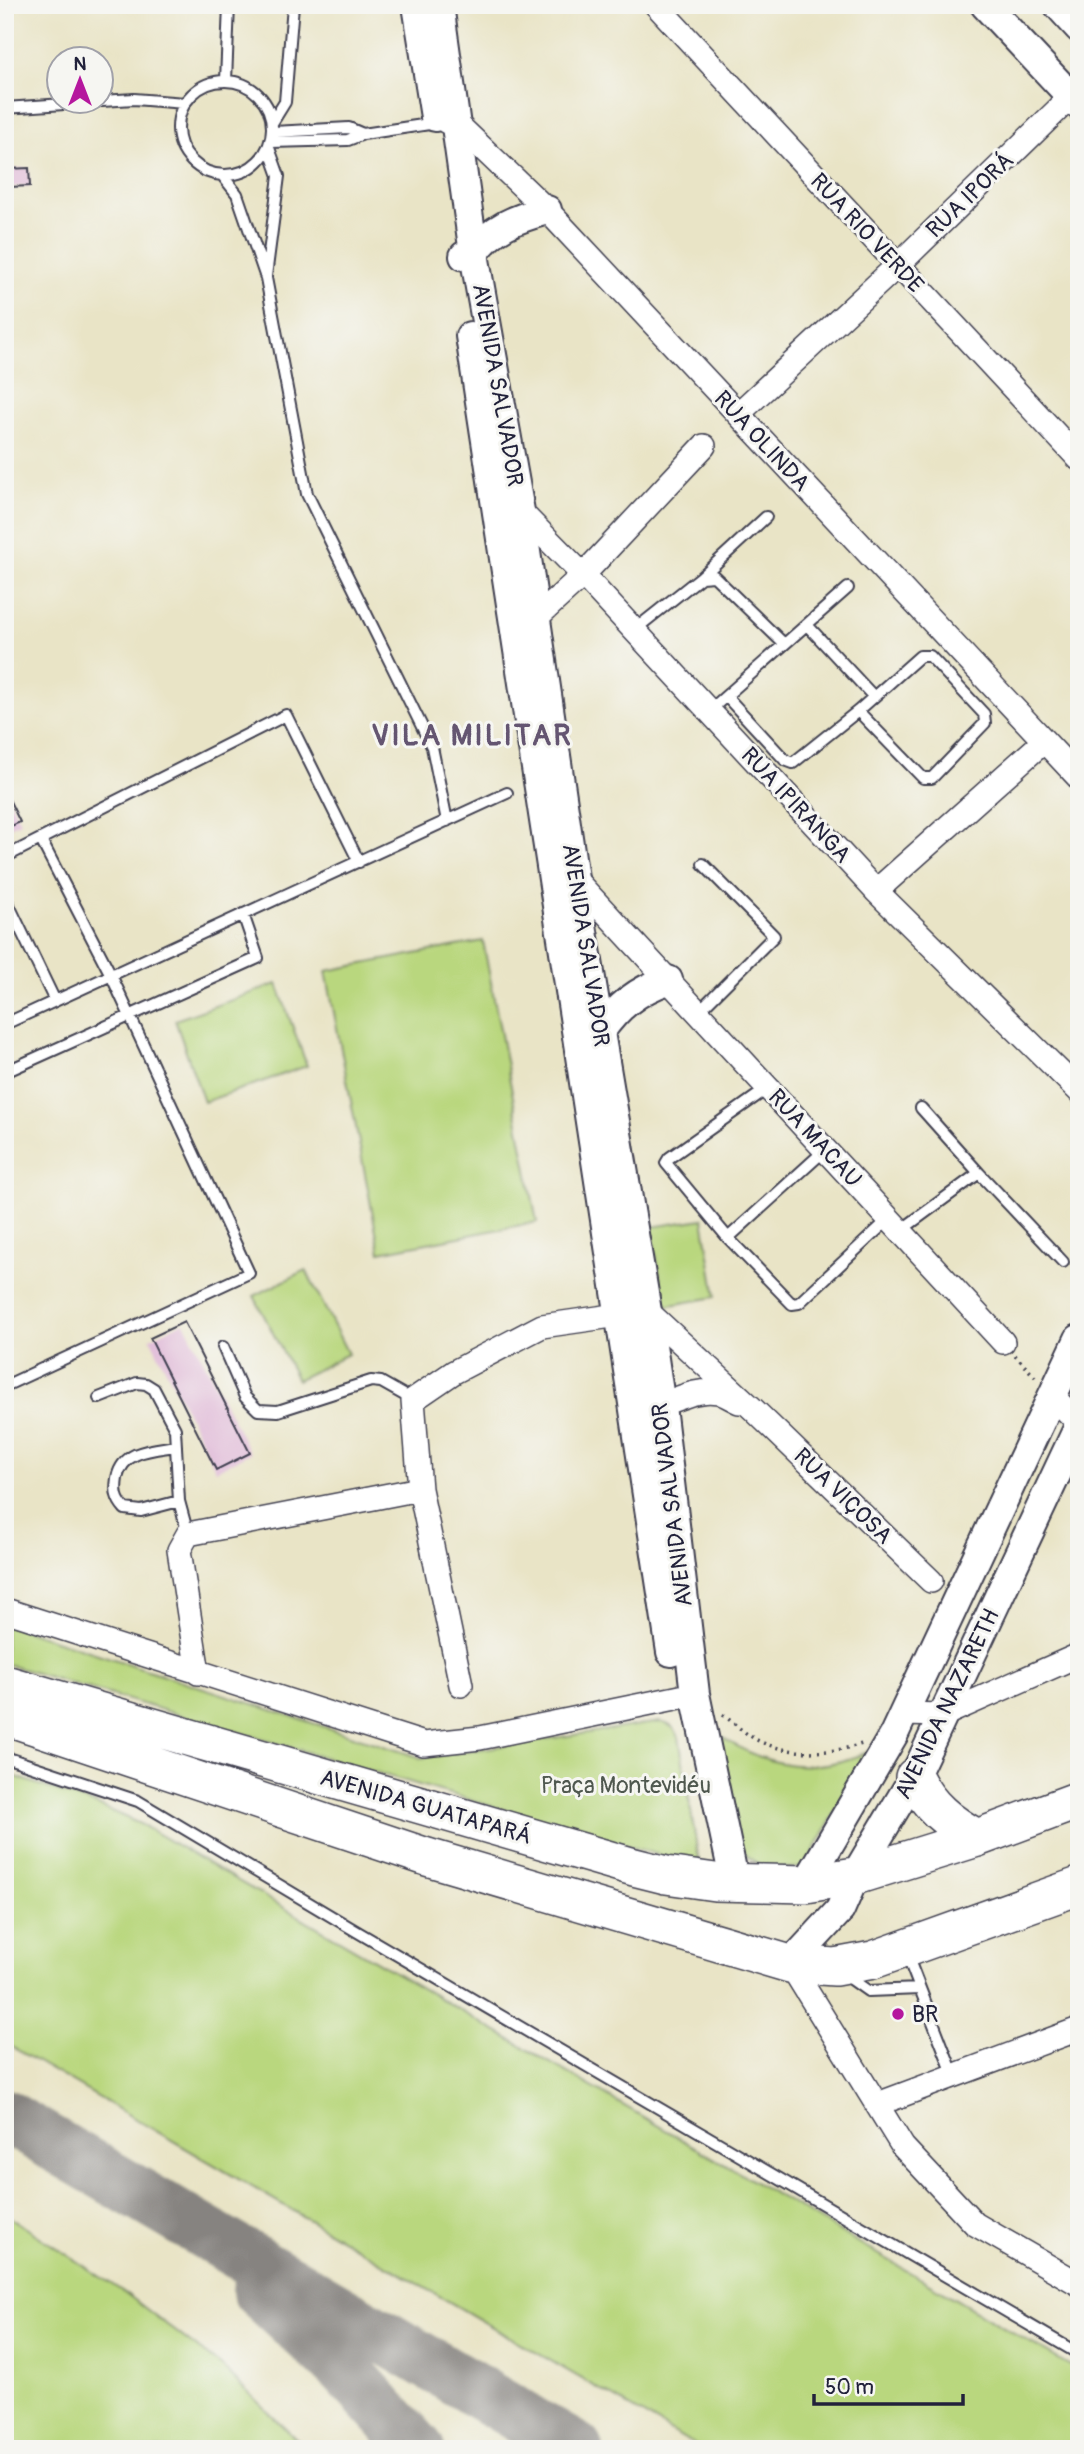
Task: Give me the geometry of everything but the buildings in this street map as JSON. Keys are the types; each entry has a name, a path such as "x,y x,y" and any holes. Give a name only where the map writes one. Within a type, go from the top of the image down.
{"highway":[{"name":"AVENIDA GUATAPARÁ","path":"5,1685 666,1875 725,1883 806,1884 855,1876 977,1839 1079,1800"},
{"name":"AVENIDA GUATAPARÁ","path":"5,1716 427,1857 790,1964 853,1974 873,1960 1079,1886"},
{"path":"914,1777 923,1796 940,1814 977,1839"},
{"path":"427,1857 444,1813"}],"street":[{"name":"AVENIDA SALVADOR","path":"417,5 445,122 525,623 574,878 647,1311 648,1408 686,1695 725,1883"},
{"name":"AVENIDA SALVADOR","path":"439,5 445,122"},
{"name":"RUA RIO VERDE","path":"656,5 1079,459"},
{"path":"985,5 1076,97"},
{"path":"1058,5 1079,28"},
{"name":"RUA IPORÁ","path":"738,414 1076,97"},
{"name":"RUA OLINDA","path":"445,122 547,210 1079,778"},
{"path":"466,255 499,228 547,210"},
{"name":"AVENIDA SALVADOR","path":"466,255 520,511 525,623 550,853 619,1317 648,1408"},
{"path":"525,623 583,575 704,446"},
{"name":"RUA IPIRANGA","path":"520,511 633,631 718,704 876,891 1079,1091"},
{"path":"876,891 1043,742"},
{"name":"RUA MACAU","path":"550,853 1003,1342"},
{"path":"600,1032 619,1007 655,984 668,980"},
{"path":"461,1685 419,1489 413,1400 454,1372 542,1326 647,1311"},
{"name":"RUA VIÇOSA","path":"647,1311 931,1581"},
{"name":"AVENIDA NAZARETH","path":"806,1884 898,1724 1079,1339"},
{"name":"RUA VIÇOSA","path":"648,1408 691,1395 717,1392 754,1410"},
{"path":"1052,1395 1079,1425"},
{"name":"AVENIDA NAZARETH","path":"790,1964 840,1910 855,1876 914,1777 1079,1425"},
{"path":"198,1673 179,1550 188,1534 419,1489"},
{"path":"955,1602 986,1626"},
{"path":"5,1610 424,1744 480,1738 686,1695"},
{"path":"898,1724 943,1715 1079,1656"},
{"path":"790,1964 903,2147 975,2224 1079,2284"},
{"path":"878,2104 1079,2029"}],"lane":[{"path":"226,81 229,5"},
{"path":"266,278 279,176 271,136 269,110 262,98 252,89 240,83 226,81 203,86 185,103 179,117 178,134 192,163 206,172 222,176 238,174 252,167 271,136 285,102 293,5"},
{"path":"116,100 185,103"},
{"path":"5,108 46,105"},
{"path":"271,136 349,128 363,134 445,122"},
{"path":"222,176 237,194 266,278 307,494 432,747 447,821"},
{"path":"633,631 701,577 766,517"},
{"path":"701,577 714,576 783,643"},
{"path":"848,588 783,643 718,704 785,760 793,763 858,711 920,656 930,656 984,714 985,723 932,778 923,778 858,711"},
{"path":"807,625 874,697"},
{"path":"5,858 286,715 359,862"},
{"path":"5,1024 507,793"},
{"path":"5,1386 249,1273 111,975 41,840"},
{"path":"698,1012 774,936 703,864"},
{"path":"5,897 55,1001"},
{"path":"5,1072 258,958 243,914"},
{"path":"768,1088 669,1158 666,1163 728,1238 792,1304 799,1303 895,1225 979,1173"},
{"path":"921,1108 1063,1262"},
{"path":"728,1238 825,1150"},
{"path":"223,1347 245,1396 258,1410 278,1411 371,1381 381,1382 413,1400"},
{"path":"99,1398 137,1383 154,1389 175,1429 179,1501 188,1534"},
{"path":"176,1446 128,1457 120,1466 116,1486 117,1500 125,1509 141,1511 179,1501"},
{"path":"5,1757 138,1801 1079,2354"},
{"path":"905,1949 954,2076"},
{"path":"853,1974 920,1989"}],"path":[{"path":"1003,1342 1052,1395"},
{"path":"686,1695 758,1741 795,1751 837,1751 898,1724"}],"green space":[{"path":"483,941 537,1222 380,1252 326,971"},
{"path":"277,984 307,1066 204,1102 175,1020"},
{"path":"703,1219 716,1297 665,1306 651,1227"},
{"path":"306,1270 348,1354 297,1380 254,1296"},
{"name":"Praça Montevidéu","path":"5,1624 421,1758 664,1723 672,1727 679,1737 699,1861 690,1864 5,1664"},
{"path":"719,1735 756,1755 792,1765 830,1763 870,1751 804,1868 767,1867 753,1860 739,1845"},
{"path":"5,1773 100,1806 142,1825 1079,2371 1079,2449 702,2449 5,2043"},
{"path":"5,2214 128,2295 222,2367 306,2449 5,2449"}],"taxiway":[{"path":"5,2116 576,2449"},
{"path":"259,2291 343,2368 418,2449"}],"place":[{"name":"BR","path":"898,2014"}],"district":[{"name":"VILA MILITAR","path":"472,735"}]}
